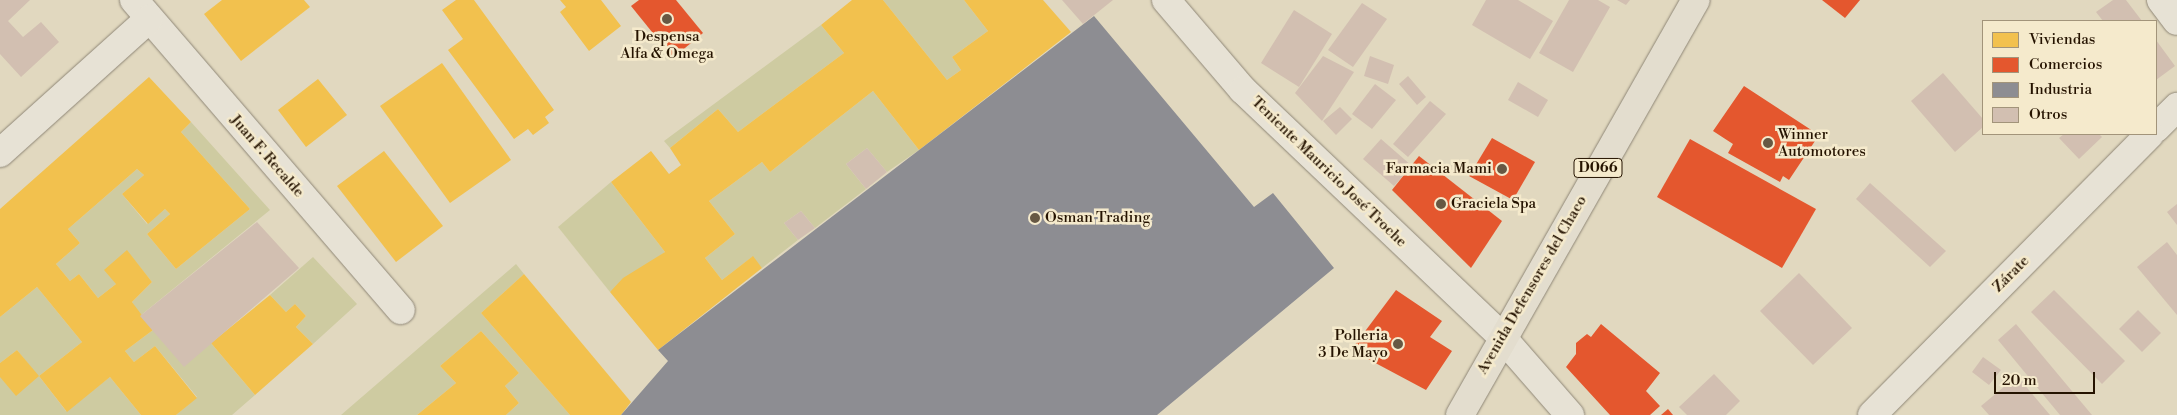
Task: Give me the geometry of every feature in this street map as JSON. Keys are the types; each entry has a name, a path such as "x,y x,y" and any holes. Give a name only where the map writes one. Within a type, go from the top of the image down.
{"main road":[{"name":"Avenida Defensores del Chaco","path":"1460,415 1501,336 1696,0"}],"street":[{"name":"Teniente Mauricio José Troche","path":"1166,0 1243,90 1501,336 1570,415"},
{"path":"2161,0 2177,21"},
{"path":"0,153 141,9"},
{"name":"Juan F. Recalde","path":"141,9 401,310"},
{"path":"2157,127 2177,107"},
{"name":"Zárate","path":"1872,415 2149,135"}],"shaded area":[{"path":"883,0 964,0 988,31 952,57 961,70 947,80"},
{"path":"821,25 844,53 738,132 718,109 670,148 664,141"},
{"path":"873,91 919,150 887,172 867,148 846,164 866,189 815,228 801,211 784,223 798,240 762,268 752,257 722,280 705,258 735,234 709,201 762,162 770,172"},
{"path":"191,122 270,210 140,316 132,302 152,282 127,251 116,284 98,298 79,274 70,281 56,264 80,243 68,229 137,169 144,175 122,194 147,224 165,209 170,214 147,234 176,269 250,209 181,132"},
{"path":"611,182 665,252 610,292 558,227"},
{"path":"313,257 357,304 313,344 296,327 306,316 295,304 286,312 270,295"},
{"path":"516,264 524,274 481,313 570,415 506,415 519,403 505,386 519,373 481,331 440,366 456,383 417,415 341,415"},
{"path":"37,287 82,342 39,376 66,411 110,377 141,415 0,415 0,377 38,376 17,350 0,363 0,317"},
{"path":"153,330 211,343 255,395 232,415 176,415 197,397 155,346 134,362 125,351"}],"building: Viviendas":[{"path":"222,0 304,0 310,7 241,61 204,14"},
{"path":"456,0 474,0 554,110 545,117 549,123 533,135 528,129 514,139 448,50 463,39 442,10"},
{"path":"560,0 601,0 621,26 589,51 560,12 566,7"},
{"path":"852,0 883,0 947,80 961,70 952,57 988,31 964,0 1043,0 1071,32 919,150 873,91 770,172 762,162 709,201 735,234 705,258 722,280 753,256 762,268 658,350 610,292 623,278 665,252 611,182 651,151 669,174 681,165 670,148 718,109 738,132 844,53 821,25"},
{"path":"442,63 511,160 450,203 380,106"},
{"path":"149,77 191,122 181,132 250,209 176,269 147,234 170,214 165,209 148,224 122,194 144,175 137,169 68,229 80,243 56,264 70,281 79,274 98,298 116,284 104,270 127,250 152,282 132,302 153,330 125,351 134,362 155,346 197,398 176,415 141,415 110,377 67,412 39,376 82,342 37,287 0,317 0,209"},
{"path":"318,79 347,115 306,147 278,110"},
{"path":"384,151 443,226 396,262 337,186"},
{"path":"524,274 631,402 621,415 570,415 481,313"},
{"path":"270,295 286,312 295,304 306,316 296,327 313,344 255,395 211,343"},
{"path":"481,331 519,373 505,386 519,403 506,415 417,415 456,383 440,366"},
{"path":"17,350 39,376 16,396 0,377 0,363"}],"building: Comercios":[{"name":"Despensa Alfa & Omega","path":"639,0 676,0 703,33 673,58 631,6"},
{"path":"1822,0 1860,0 1845,18"},
{"name":"Winner Automotores","path":"1744,86 1819,135 1789,180 1783,176 1780,182 1728,153 1733,144 1713,131"},
{"name":"Farmacia Mami","path":"1492,138 1535,162 1513,200 1469,176"},
{"path":"1690,139 1816,209 1782,268 1657,197"},
{"name":"Graciela Spa","path":"1419,156 1502,221 1471,268 1392,190"},
{"name":"Polleria 3 De Mayo","path":"1396,290 1442,321 1430,337 1452,351 1426,390 1351,350"},
{"path":"1601,324 1660,373 1646,391 1660,406 1650,415 1610,415 1566,367 1576,354 1576,343 1587,334 1591,337"},
{"path":"1668,409 1673,415 1661,415"}],"building: Industria":[{"name":"Osman Trading","path":"1094,16 1254,207 1273,193 1334,268 1157,415 621,415 668,361 658,350"}],"building: Otros":[{"path":"0,0 30,0 8,21 23,37 41,22 59,42 21,77 0,54"},
{"path":"1062,0 1113,0 1083,24"},
{"path":"1486,0 1518,0 1553,21 1530,59 1472,25"},
{"path":"1569,0 1598,0 1610,7 1573,72 1539,53"},
{"path":"1617,0 1630,0 1626,5"},
{"path":"2113,0 2126,0 2141,20 2102,20 2096,12"},
{"path":"1362,3 1387,19 1353,67 1328,50"},
{"path":"1294,10 1332,34 1299,87 1261,63"},
{"path":"2157,41 2175,66 2157,79"},
{"path":"1323,56 1354,72 1322,121 1295,93"},
{"path":"1370,56 1394,65 1388,84 1364,76"},
{"path":"1943,73 1982,118 1982,128 1955,152 1911,101"},
{"path":"1408,76 1426,97 1417,105 1399,84"},
{"path":"1518,82 1548,100 1538,117 1508,100"},
{"path":"1375,84 1396,100 1372,129 1352,114"},
{"path":"1430,101 1446,114 1408,157 1393,144"},
{"path":"1340,107 1352,119 1336,135 1323,121"},
{"path":"2063,135 2100,135 2102,137 2079,159 2059,138"},
{"path":"1381,139 1412,166 1394,186 1363,159"},
{"path":"867,148 887,172 866,189 846,164"},
{"path":"1870,183 1946,251 1930,267 1856,199"},
{"path":"2177,204 2177,225 2167,212"},
{"path":"801,211 815,228 798,240 784,223"},
{"path":"257,222 299,268 184,367 140,316"},
{"path":"2167,242 2177,255 2177,315 2137,267"},
{"path":"1799,273 1852,328 1813,365 1760,311"},
{"path":"2054,290 2125,361 2102,384 2031,312"},
{"path":"2138,310 2161,333 2142,352 2119,329"},
{"path":"2016,324 2092,415 2060,415 1998,340"},
{"path":"1983,357 2001,370 1989,385 1972,372"},
{"path":"1714,374 1740,401 1726,415 1687,415 1679,407"},
{"path":"2017,376 2050,415 1989,415 1981,406"}],"place":[{"name":"Despensa Alfa & Omega","path":"667,19"},
{"name":"Winner Automotores","path":"1768,143"},
{"name":"Farmacia Mami","path":"1502,169"},
{"name":"Graciela Spa","path":"1441,204"},
{"name":"Osman Trading","path":"1035,218"},
{"name":"Polleria 3 De Mayo","path":"1398,344"}]}
